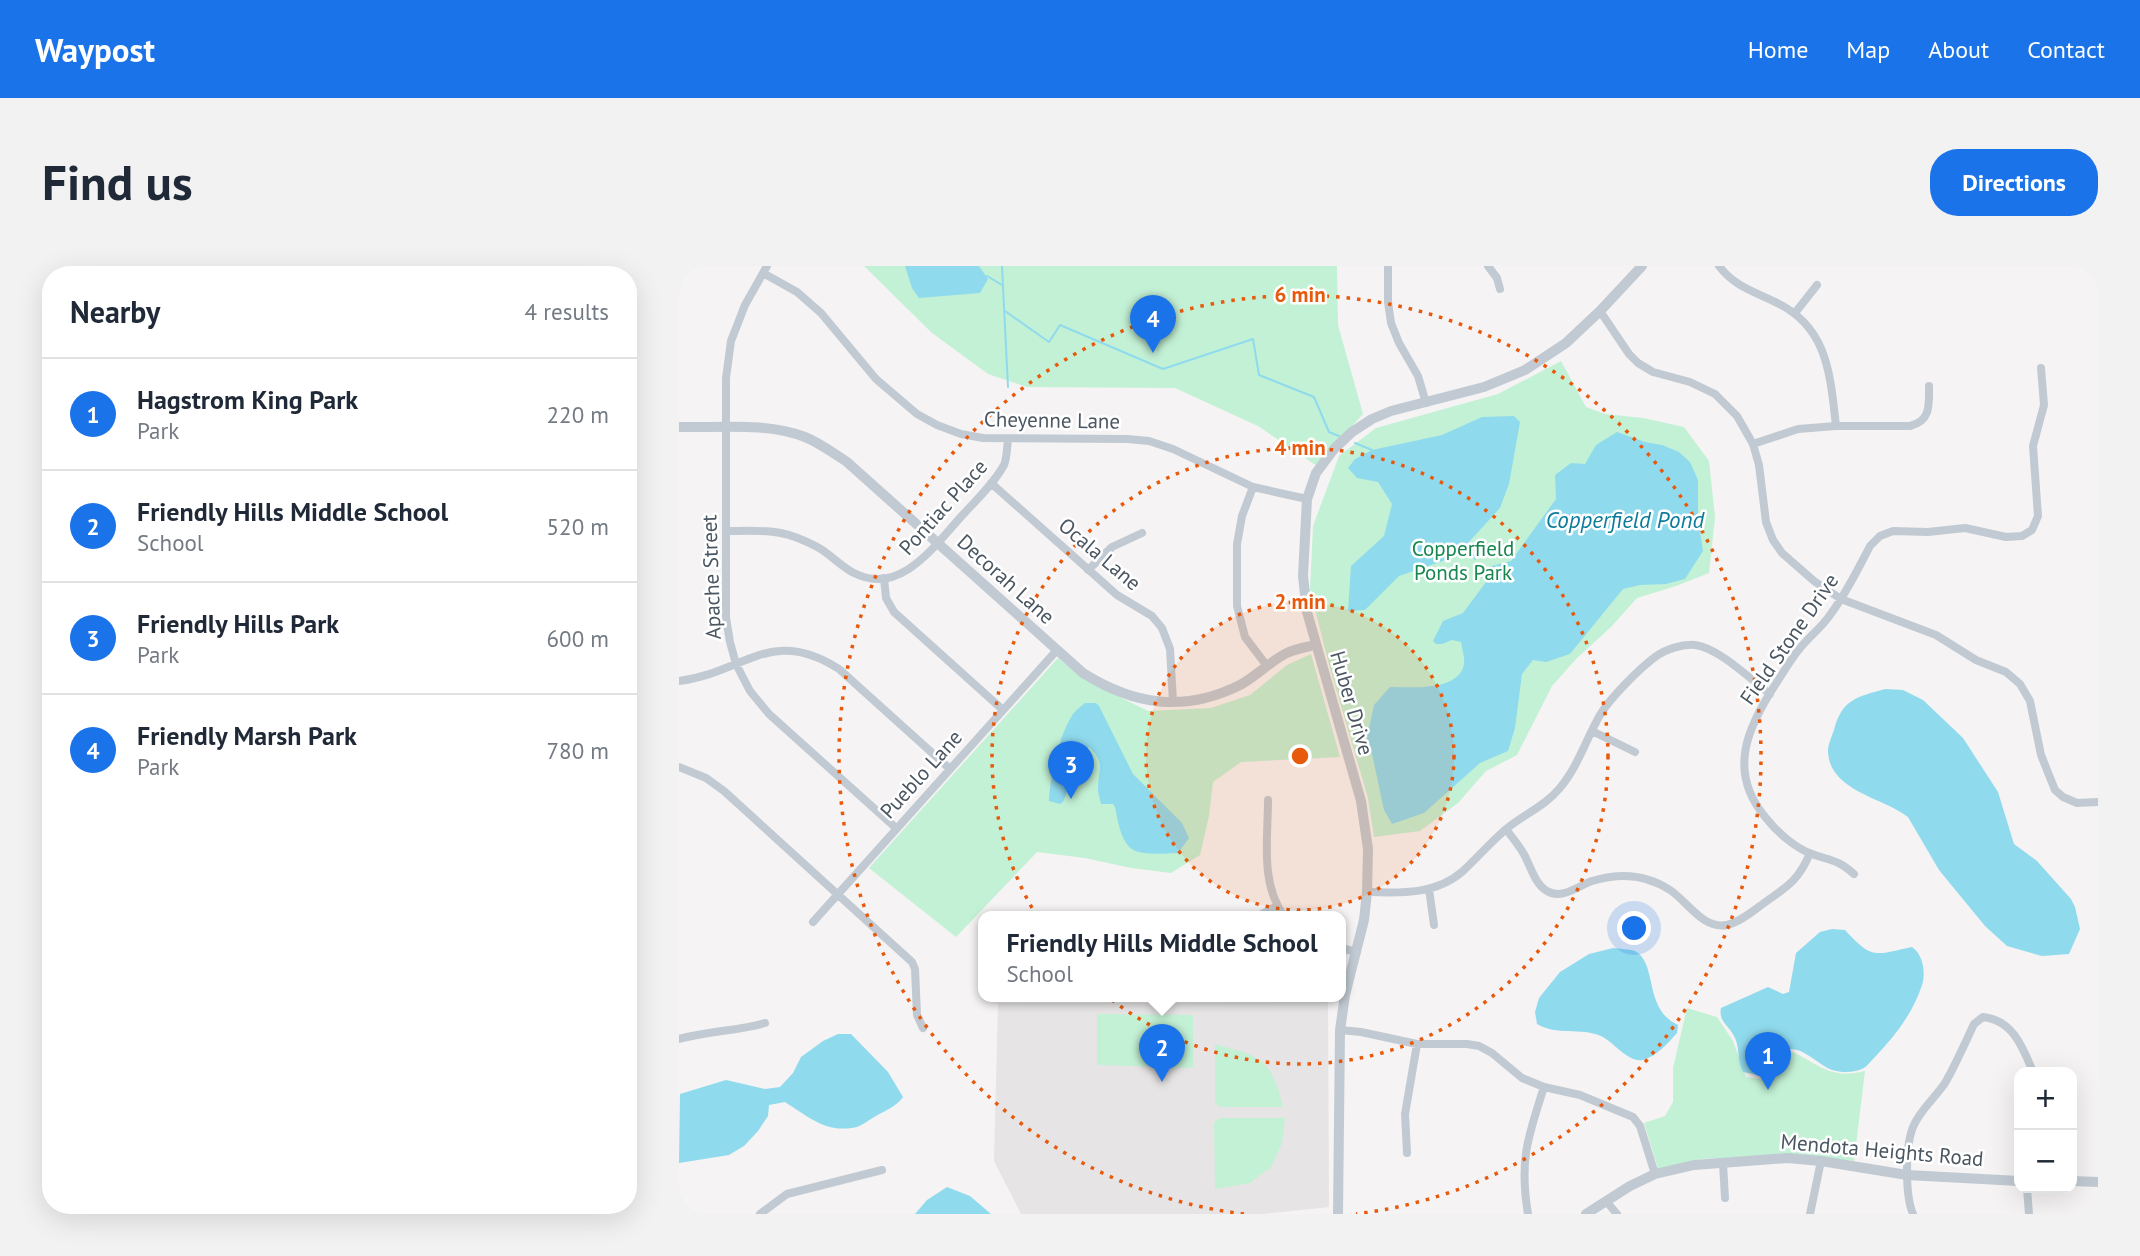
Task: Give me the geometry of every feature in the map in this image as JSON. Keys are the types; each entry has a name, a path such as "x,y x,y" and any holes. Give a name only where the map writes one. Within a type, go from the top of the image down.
{"street":[{"path":"1388,266 1391,323 1418,376 1426,403"},
{"path":"1488,266 1497,278 1500,289"},
{"name":"Huber Drive","path":"1346,991 1364,920 1368,849 1361,801 1307,612 1303,576 1307,499 1317,473 1334,449 1372,419 1391,411 1484,387 1525,370 1566,343 1600,312 1643,266"},
{"path":"1719,266 1727,277 1738,285 1795,313 1813,331 1830,370 1836,426"},
{"name":"Apache Street","path":"765,269 745,306 731,341 726,378 726,618 730,642 736,664 750,691 769,714 896,828"},
{"name":"Cheyenne Lane","path":"765,269 821,313 876,379 916,414 937,425 961,434 983,438 1149,441 1173,449 1253,487 1307,499"},
{"path":"1795,313 1817,285"},
{"path":"1600,312 1638,363 1653,372 1690,382 1714,394 1737,416 1753,444 1759,465 1766,522 1782,553 1814,581 1841,599 1936,635 1976,660 2005,672 2020,684 2030,701 2041,755 2055,790 2077,803 2098,803"},
{"name":"Field Stone Drive","path":"1854,874 1842,863 1809,853 1794,844 1766,819 1753,801 1746,781 1743,758 1747,736 1800,648 1829,617 1870,546 1879,536 1893,531 1928,532 1965,528 2005,537 2022,536 2032,530 2038,516 2032,446 2044,405 2041,368"},
{"path":"1753,444 1798,429 1917,424 1925,419 1929,411 1929,386"},
{"name":"Decorah Lane","path":"679,427 781,430 824,446 847,462 1083,673 1105,687 1131,697 1158,702 1186,702 1216,696 1242,684 1289,652 1315,645"},
{"name":"Pontiac Place","path":"884,578 898,576 911,569 991,483 1005,464 1008,439"},
{"name":"Ocala Lane","path":"991,483 1117,595 1152,617 1163,628 1171,649 1173,702"},
{"path":"1253,487 1242,516 1237,544 1237,606 1245,637 1267,666"},
{"path":"726,531 768,531 792,536 818,547 854,573 869,578 884,578 886,598 894,612 1003,710"},
{"path":"1089,570 1112,547 1142,533"},
{"path":"1367,892 1403,894 1429,889 1461,873 1506,829 1559,790 1572,772 1602,712 1616,694 1656,656 1678,646 1695,645 1712,650 1770,694"},
{"path":"679,681 704,676 763,654 781,650 802,651 822,658 839,669 950,769"},
{"name":"Pueblo Lane","path":"813,922 1057,650"},
{"path":"1592,731 1635,752"},
{"path":"679,767 706,778 724,791 912,962 915,969 917,1015 923,1028"},
{"path":"1268,800 1268,876 1276,906 1280,911"},
{"path":"1506,829 1523,851 1544,890 1565,893 1607,877 1639,877 1671,890 1707,922 1716,925 1737,921 1792,884 1802,871 1809,853"},
{"path":"1429,889 1434,925"},
{"path":"1267,911 1276,906"},
{"path":"1346,949 1357,952"},
{"name":"Huber Drive","path":"1338,1214 1340,1030 1344,1002"},
{"path":"1913,1214 1906,1186 1909,1139 1913,1125 1945,1082 1974,1024 1983,1017 1993,1018 2014,1033 2031,1067"},
{"path":"679,1039 696,1034 741,1030 765,1023"},
{"path":"1340,1030 1361,1032 1416,1045 1479,1046 1522,1077 1544,1087 1580,1095 1633,1117 1640,1126 1655,1174"},
{"path":"1407,1153 1405,1114 1416,1045"},
{"path":"1528,1214 1523,1161 1527,1138 1544,1087"},
{"name":"Mendota Heights Road","path":"1586,1214 1630,1186 1655,1174 1694,1165 1787,1158 1907,1175 2014,1181"},
{"path":"1810,1214 1821,1161"},
{"path":"1723,1163 1725,1198"},
{"path":"760,1214 787,1194 882,1170"},
{"path":"2077,1181 2098,1182"},
{"path":"2027,1193 2029,1214"},
{"path":"1607,1201 1617,1214"}],"shaded area":[{"path":"1328,1002 1329,1207 1263,1214 1021,1214 994,1161 998,1003"}],"green space":[{"path":"864,266 1337,266 1338,325 1363,414 1317,466 1258,426 1175,388 1027,387 988,374 932,333"},
{"name":"Copperfield Ponds Park","path":"1561,361 1586,407 1605,414 1643,418 1684,427 1709,461 1715,517 1709,573 1637,598 1552,686 1517,755 1486,771 1458,803 1420,831 1374,837 1368,798 1310,589 1313,526 1339,456 1376,428 1498,394"},
{"path":"1311,654 1340,757 1241,762 1213,782 1200,855 1171,873 1037,852 956,937 869,868 1058,658 1085,680 1148,711 1211,708 1250,695 1287,665"},
{"path":"1687,1008 1717,1017 1733,1041 1746,1077 1760,1079 1782,1054 1793,1052 1827,1070 1843,1074 1865,1071 1854,1161 1789,1155 1701,1159 1658,1169 1644,1123 1665,1116 1673,1102 1673,1068"},
{"path":"1097,1014 1193,1015 1193,1068 1097,1065"},
{"path":"1215,1044 1244,1052 1262,1062 1274,1078 1283,1107 1219,1107 1215,1102"},
{"path":"1220,1118 1285,1118 1282,1143 1272,1166 1250,1183 1215,1189 1214,1123"}],"water":[{"path":"905,266 979,266 988,279 980,293 919,298 912,288"},
{"name":"Copperfield Pond","path":"1514,416 1520,422 1509,484 1500,508 1468,543 1443,561 1399,576 1365,610 1348,611 1351,566 1384,536 1392,504 1378,482 1357,478 1348,468 1355,459 1372,450 1442,435 1482,417"},
{"name":"Copperfield Pond","path":"1617,432 1662,445 1679,452 1690,462 1698,480 1698,519 1703,551 1685,579 1623,589 1570,654 1546,662 1533,660 1522,674 1515,728 1508,751 1480,763 1424,813 1392,824 1384,810 1371,749 1366,743 1374,705 1390,687 1444,684 1460,673 1464,664 1461,642 1452,640 1436,644 1433,641 1443,621 1463,613 1489,578 1480,569 1511,561 1556,499 1555,475 1571,463 1585,464 1596,445"},
{"path":"1885,689 1903,690 1923,700 1963,738 1998,792 2014,844 2037,861 2075,907 2080,929 2069,954 2042,956 2007,946 1985,926 1939,870 1908,817 1859,792 1837,775 1831,765 1828,751 1841,712 1859,697"},
{"path":"1085,703 1096,703 1099,706 1133,774 1182,823 1189,838 1178,853 1150,854 1132,849 1126,844 1115,807 1113,804 1101,804 1098,788 1099,761 1089,747 1083,752 1063,802 1060,804 1049,801 1053,768 1063,733 1073,714"},
{"path":"1845,930 1868,951 1875,953 1912,947 1916,950 1923,964 1923,980 1908,1015 1882,1049 1860,1070 1832,1070 1801,1051 1790,1049 1775,1055 1758,1075 1743,1072 1737,1042 1723,1020 1721,1008 1768,987 1783,994 1789,992 1796,953 1820,932"},
{"path":"1613,948 1635,951 1642,957 1660,1008 1667,1018 1678,1025 1677,1033 1666,1045 1653,1056 1643,1060 1632,1058 1593,1033 1552,1030 1537,1024 1535,1012 1539,998 1560,972 1589,954"},
{"path":"838,1034 851,1034 888,1072 903,1097 891,1108 859,1126 846,1129 818,1123 785,1102 769,1105 768,1116 744,1146 729,1155 679,1163 680,1094 726,1080 765,1089 780,1087 793,1073 801,1057"},
{"path":"947,1187 970,1196 991,1214 915,1214 927,1200"}],"waterway":[{"path":"1002,266 1008,387"},
{"path":"987,276 1002,285"},
{"path":"1005,311 1049,342 1060,325 1163,369 1253,339 1259,375 1314,397 1329,432 1339,436"},
{"path":"1355,443 1372,450"},
{"path":"1468,543 1475,559"}],"place":[{"name":"Friendly Marsh Park","path":"1153,353"},
{"name":"Friendly Hills Park","path":"1071,799"},
{"name":"Friendly Hills Middle School","path":"1162,1082"},
{"name":"Hagstrom King Park","path":"1768,1090"}]}
